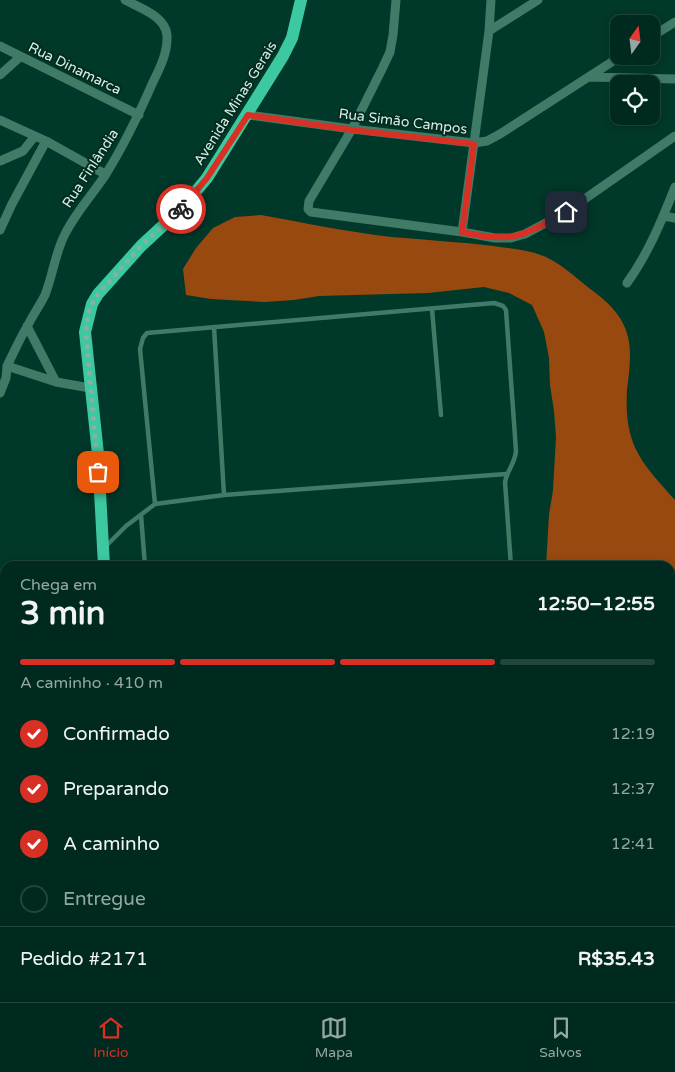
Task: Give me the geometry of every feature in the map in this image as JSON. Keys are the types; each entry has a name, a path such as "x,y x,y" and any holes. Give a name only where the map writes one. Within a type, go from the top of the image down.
{"main road":[{"name":"Avenida Minas Gerais","path":"104,561 98,454 90,388 86,332 92,304 98,294 141,246 194,195 207,178 284,56 292,38 301,0"}],"street":[{"name":"Rua Finlândia","path":"0,393 4,370 44,296 51,278 56,254 65,234 78,210 105,174 139,115 162,64 167,35 164,26 160,20 147,11 125,0"},
{"path":"396,0 395,22 390,52 352,130 309,200 308,209 314,214 462,232 495,238 511,238 525,234 566,212 675,136"},
{"path":"462,232 489,31 491,0"},
{"path":"489,31 538,0"},
{"path":"660,31 675,22"},
{"name":"Rua Dinamarca","path":"0,46 139,115"},
{"path":"0,76 20,57"},
{"name":"Rua Simão Campos","path":"248,115 352,130 474,144 487,141 500,134 610,63"},
{"path":"589,77 675,79"},
{"path":"0,120 46,141 105,174"},
{"path":"0,161 22,151 35,136"},
{"path":"0,230 46,141"},
{"path":"627,283 640,266 675,187"},
{"path":"663,216 675,218"},
{"path":"27,326 56,382"},
{"path":"4,370 90,388"}],"lane":[{"path":"155,504 140,349 142,338 151,332 494,303 503,306 506,310 516,451 515,461 506,474 504,489 511,561"},
{"path":"432,309 441,415"},
{"path":"214,327 224,496"},
{"path":"104,548 155,504 224,496 506,474"},
{"path":"140,515 145,561"}],"shaded area":[{"path":"261,215 376,235 521,250 546,257 569,271 608,303 626,329 630,350 627,390 628,425 637,451 644,463 675,500 675,561 546,561 556,437 549,358 544,332 532,305 509,293 484,287 428,293 319,296 265,302 211,299 186,295 183,269 196,248 213,228 235,217"}],"way so far":[{"path":"98,472 98,454 90,388 86,332 88,314 98,294 141,246 181,209"}],"route":[{"path":"181,209 207,178 248,115 352,130 474,144 462,232 495,238 511,238 525,234 566,212"}]}
